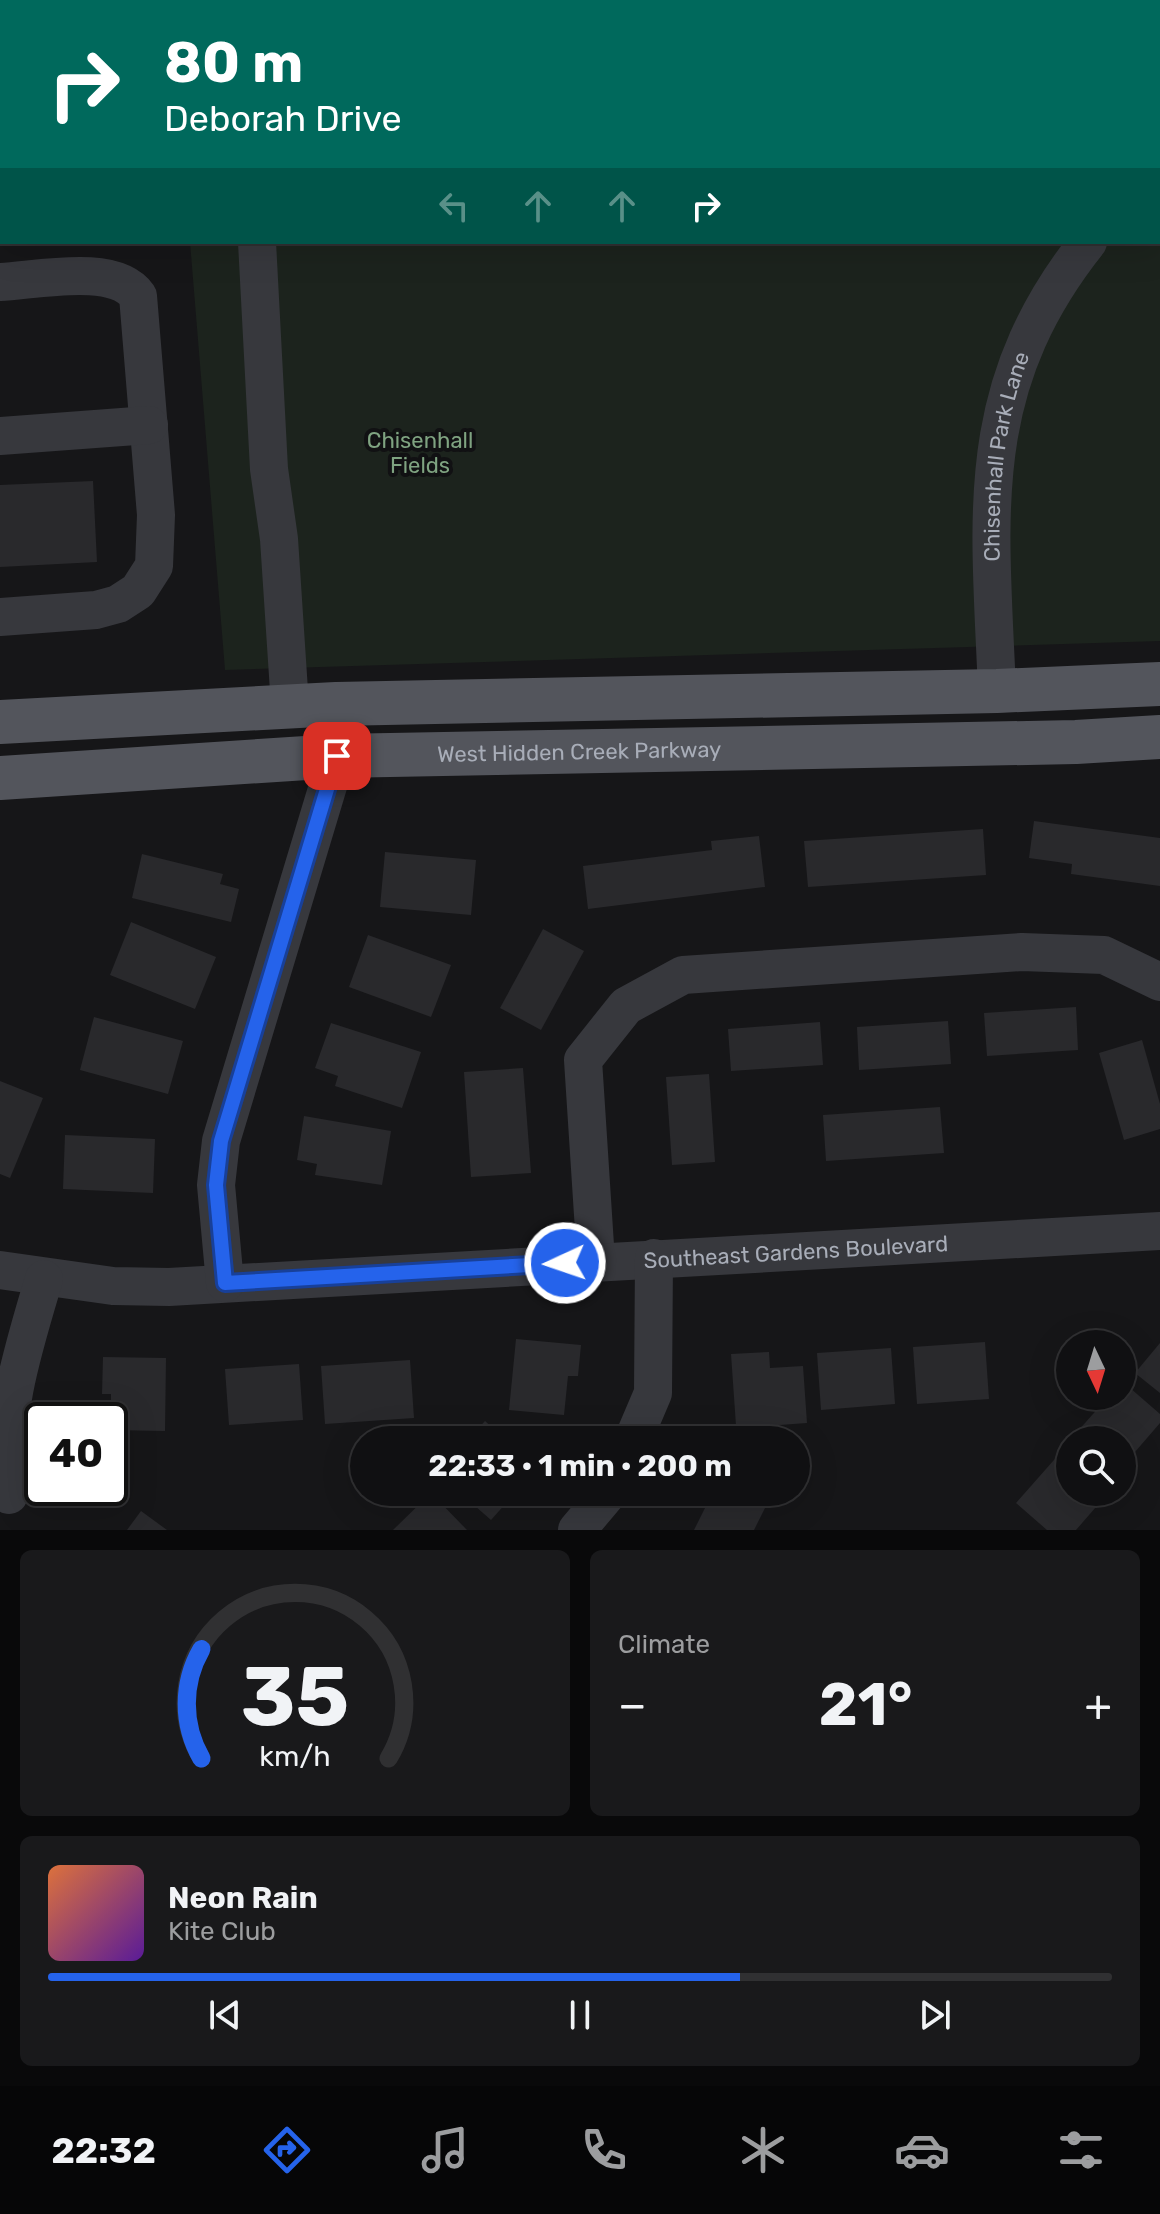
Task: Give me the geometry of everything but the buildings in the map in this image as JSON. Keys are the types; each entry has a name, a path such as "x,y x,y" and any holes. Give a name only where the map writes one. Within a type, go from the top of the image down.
{"main road":[{"path":"0,722 290,706 997,691 1160,684"},
{"path":"997,691 999,744"},
{"name":"West Hidden Creek Parkway","path":"0,778 337,756 999,744 1160,737"}],"street":[{"path":"257,244 269,469 279,539 290,706"},
{"name":"Chisenhall Park Lane","path":"997,691 990,531 991,472 999,419 1014,367 1036,319 1062,275 1086,244"},
{"path":"0,282 107,276 129,283 138,296 156,515 154,566 138,591 118,604 96,610 0,617"},
{"path":"0,436 149,425"},
{"path":"225,1283 216,1185 221,1141 337,756"},
{"path":"596,1261 583,1060 626,1006 683,975 1022,952 1104,955 1160,982"},
{"name":"Southeast Gardens Boulevard","path":"0,1270 44,1279 113,1286 225,1283 1160,1231"},
{"path":"639,1426 653,1393 654,1258"},
{"path":"9,1495 1,1442 8,1400 44,1279"},
{"path":"577,1530 597,1506"}],"green space":[{"name":"Chisenhall Fields","path":"190,244 1160,244 1160,641 225,670"}],"route":[{"path":"337,756 268,995 233,1093 221,1141 216,1185 225,1283 565,1263"}]}
